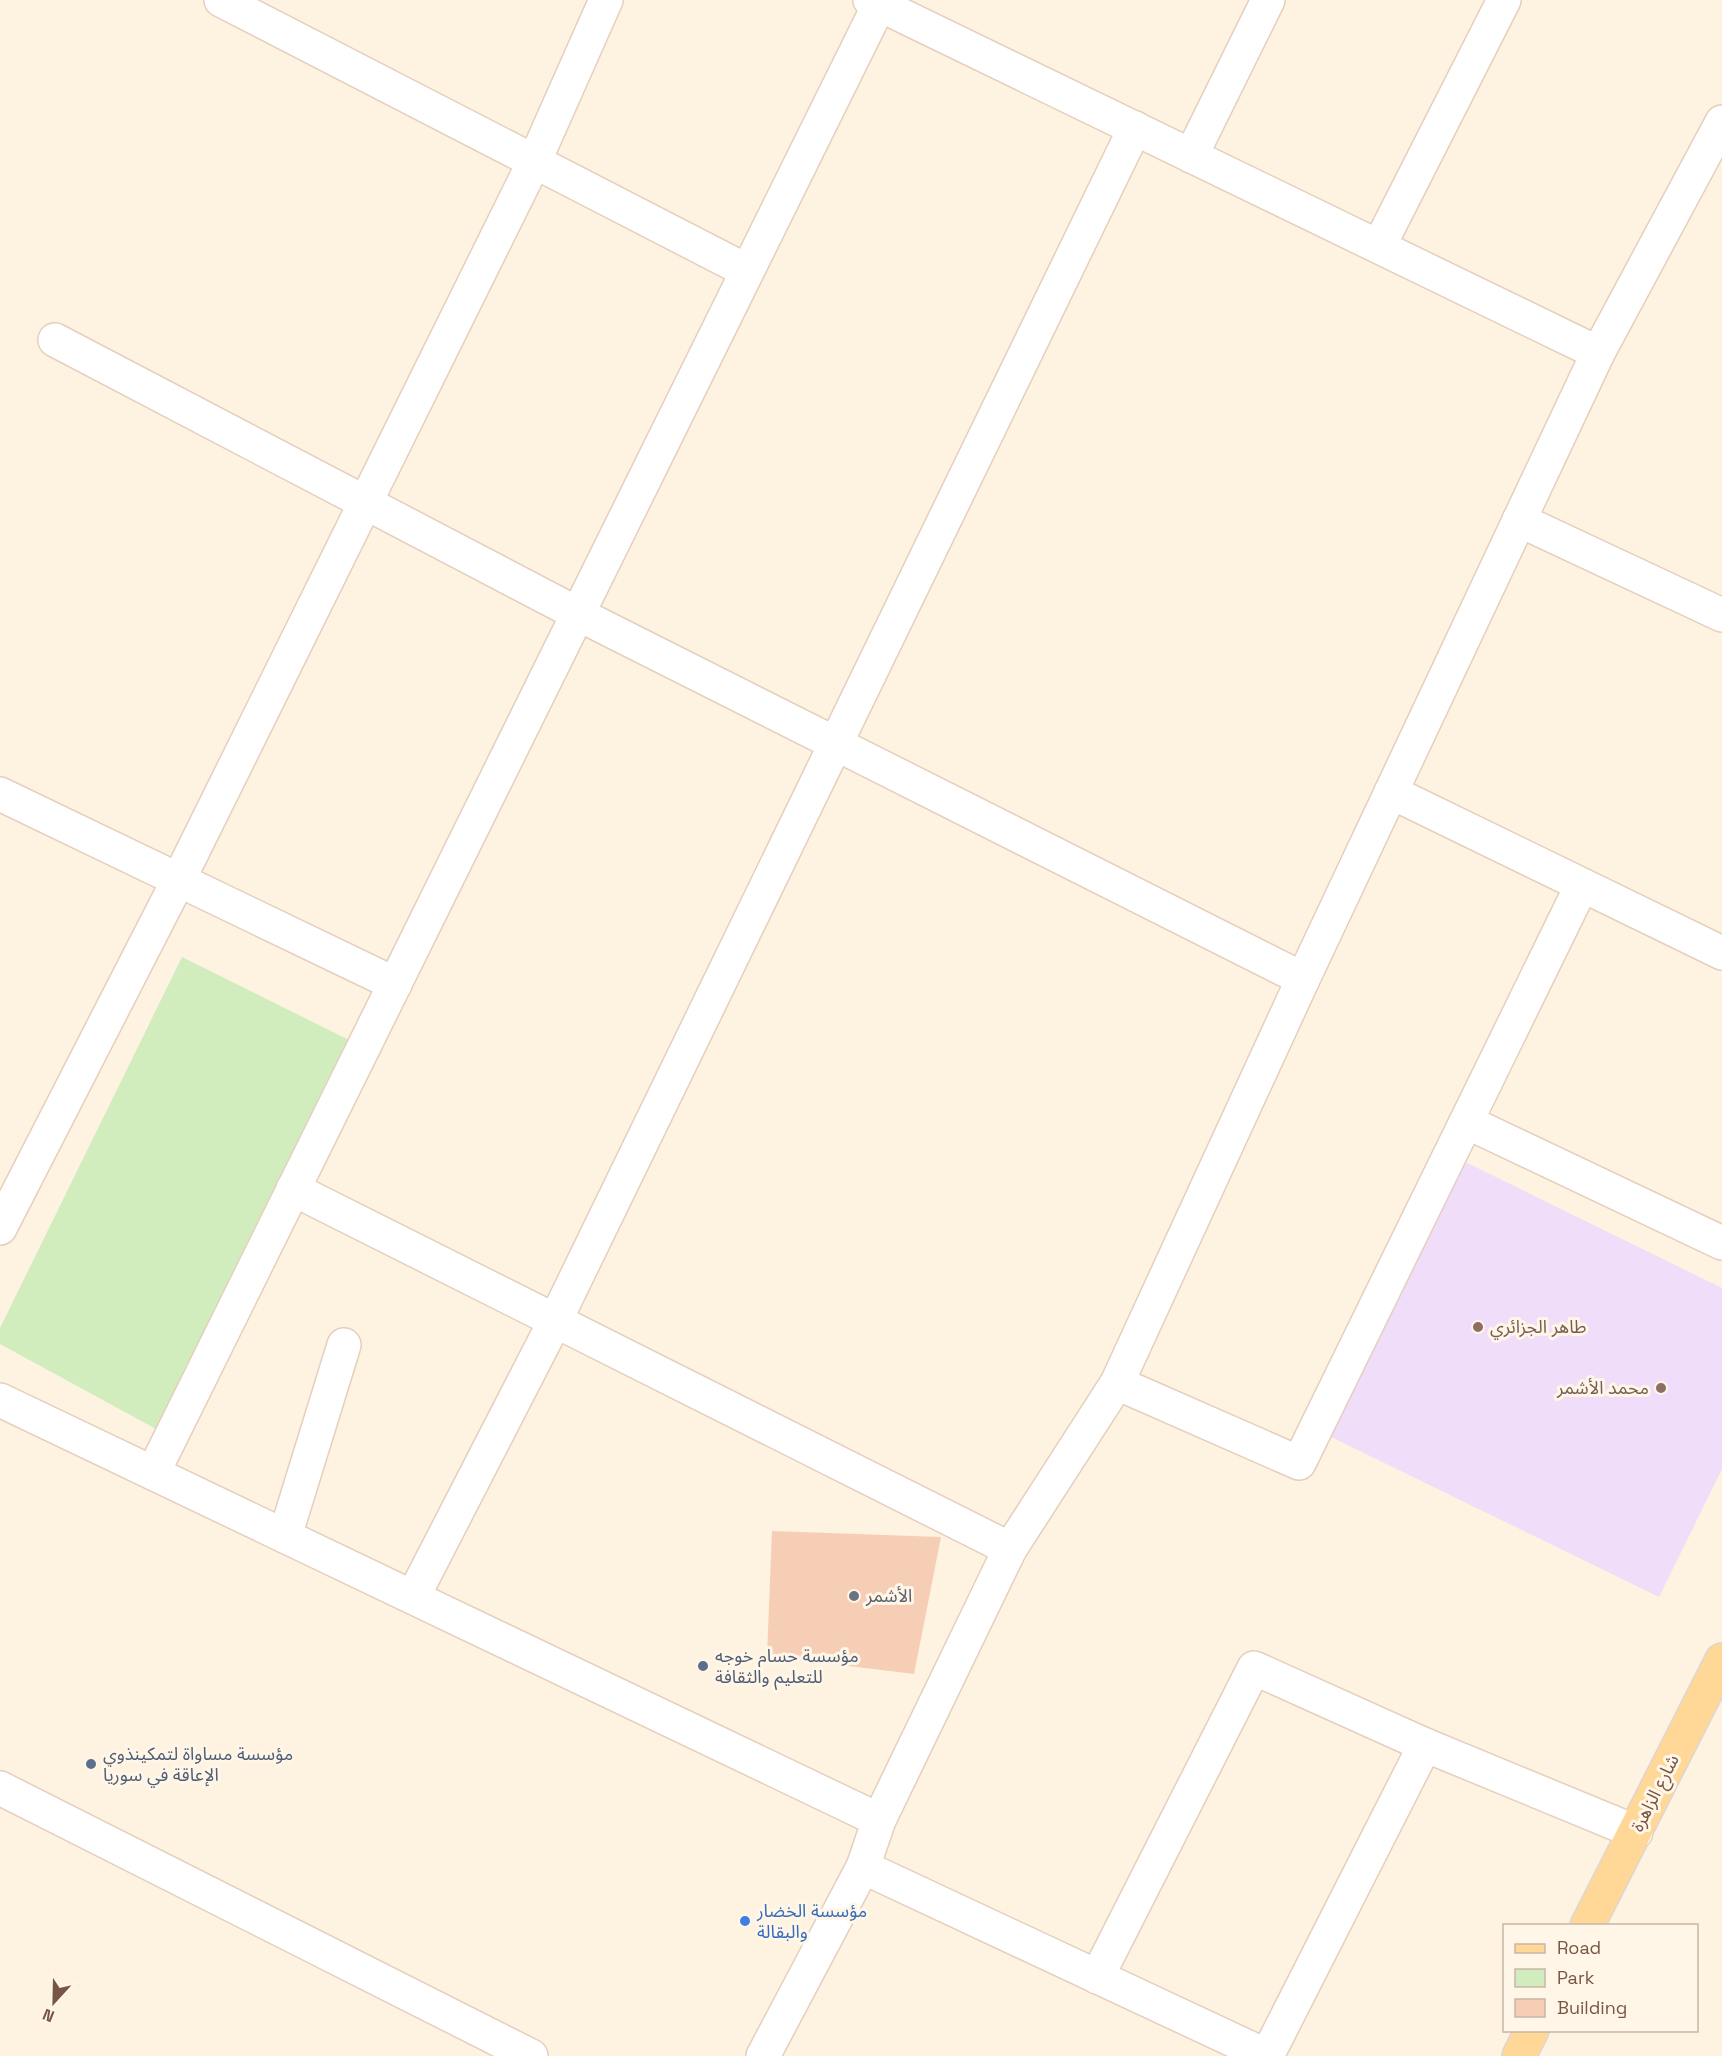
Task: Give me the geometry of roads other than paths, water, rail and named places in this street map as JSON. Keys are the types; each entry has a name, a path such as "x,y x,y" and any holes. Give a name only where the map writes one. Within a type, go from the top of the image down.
{"main road":[{"name":"شارع الزاهرة","path":"1588,1924 1722,1660"},
{"path":"1519,2056 1531,2032"}],"street":[{"path":"0,1228 8,1195 179,879 535,160 606,0"},
{"path":"1191,156 1268,0"},
{"path":"1379,246 1504,0"},
{"path":"224,1 747,271"},
{"path":"153,1473 747,271 874,2 1598,353"},
{"path":"763,2056 863,1867 879,1820 1010,1549 1117,1383 1303,979 1598,353 1722,122"},
{"path":"412,1597 555,1321 1135,128"},
{"path":"55,340 578,614 1303,979"},
{"path":"1519,520 1722,615"},
{"path":"1391,792 1722,954"},
{"path":"0,794 395,984"},
{"path":"1117,1383 1299,1463 1582,885"},
{"path":"1467,1122 1722,1243"},
{"path":"293,1189 1010,1549"},
{"path":"285,1536 344,1345"},
{"path":"0,1400 879,1820"},
{"path":"1097,1977 1254,1668 1425,1745 1636,1832"},
{"path":"863,1867 1267,2056 1425,1745"},
{"path":"0,1788 531,2056"}],"place":[{"name":"طاهر الجزائري","path":"1478,1327"},
{"name":"محمد الأشمر","path":"1661,1388"},
{"name":"الأشمر","path":"854,1596"},
{"name":"مؤسسة حسام خوجه للتعليم والثقافة","path":"703,1666"},
{"name":"مؤسسة مساواة لتمكينذوي الإعاقة في سوريا","path":"91,1764"},
{"name":"مؤسسة الخضار والبقالة","path":"745,1921"}]}
